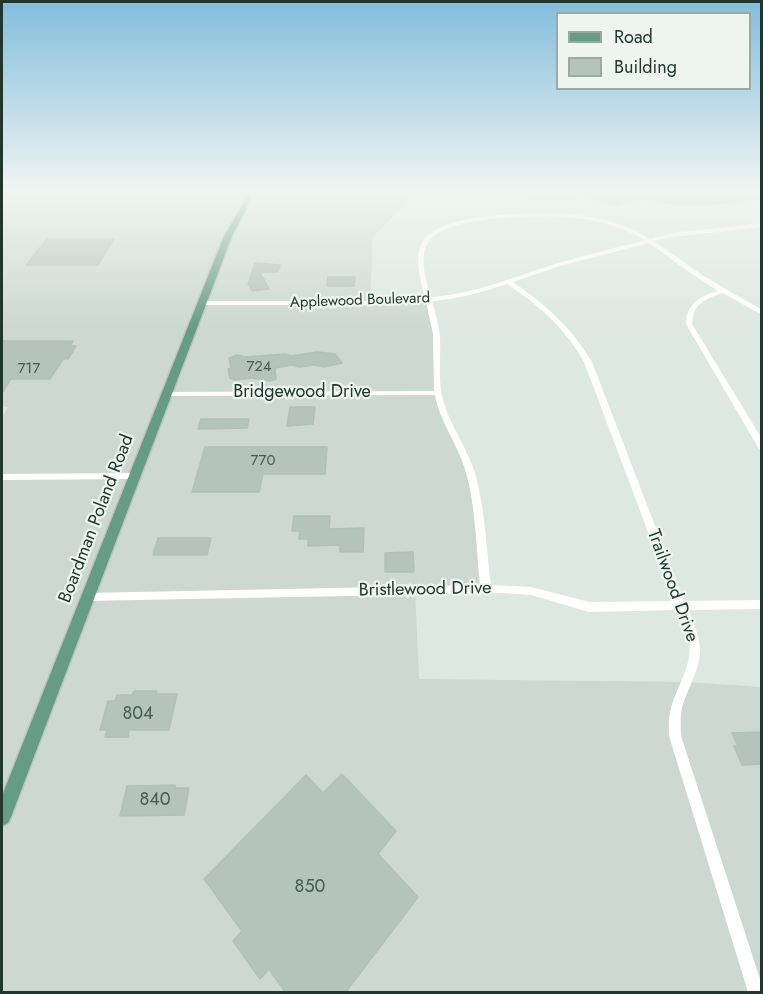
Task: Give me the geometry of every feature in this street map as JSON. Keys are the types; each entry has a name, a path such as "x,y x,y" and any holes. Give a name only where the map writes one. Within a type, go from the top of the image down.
{"main road":[{"name":"Boardman Poland Road","path":"2,817 228,236"}],"street":[{"path":"432,236 423,248 423,275 436,333 435,372 438,393 445,418 463,453 470,474 486,589"},
{"path":"640,236 762,313"},
{"name":"Applewood Boulevard","path":"202,303 389,303 428,300 469,294 558,265 668,236"},
{"name":"Trailwood Drive","path":"508,282 550,311 579,345 694,640 695,657 691,674 676,703 675,736 756,993"},
{"path":"724,291 706,297 695,304 689,314 688,324 762,447"},
{"name":"Bridgewood Drive","path":"166,394 438,393"},
{"path":"2,477 134,476"},
{"name":"Bristlewood Drive","path":"87,597 486,589 531,591 589,607 762,604"}],"shaded area":[{"path":"2,236 374,236 370,303 428,300 432,317 435,382 467,464 486,589 415,590 419,679 687,682 761,687 761,992 2,992 2,418 8,407 2,406"}],"building":[{"path":"47,239 114,239 98,265 26,265"},
{"path":"255,263 280,265 278,272 260,272 269,289 252,291 248,284"},
{"path":"328,277 355,277 354,286 327,286"},
{"path":"2,341 73,341 70,346 76,346 68,359 63,359 50,379 11,379 2,393"},
{"path":"317,352 335,354 342,363 324,367 292,365 275,368 276,379 270,381 230,378 229,358 237,355 245,357 285,354 291,356"},
{"path":"290,407 315,407 313,424 287,426"},
{"path":"201,419 249,419 247,428 198,429"},
{"path":"205,447 327,447 325,474 263,474 259,492 192,492"},
{"path":"294,516 330,516 329,529 364,528 363,552 340,552 340,545 308,546 308,539 299,539 300,531 292,531"},
{"path":"158,538 211,538 207,555 153,555"},
{"path":"413,552 414,572 385,572 385,553"},
{"path":"134,691 177,694 169,730 129,730 128,737 105,737 107,730 100,730 108,701 115,701 117,695 132,695"},
{"path":"762,732 762,764 742,765 734,746 738,746 732,733"},
{"path":"342,774 396,831 378,854 418,897 345,993 286,993 269,969 260,979 233,941 242,931 204,879 306,775 323,793"},
{"path":"175,785 175,788 189,788 184,815 120,816 127,786"}]}
